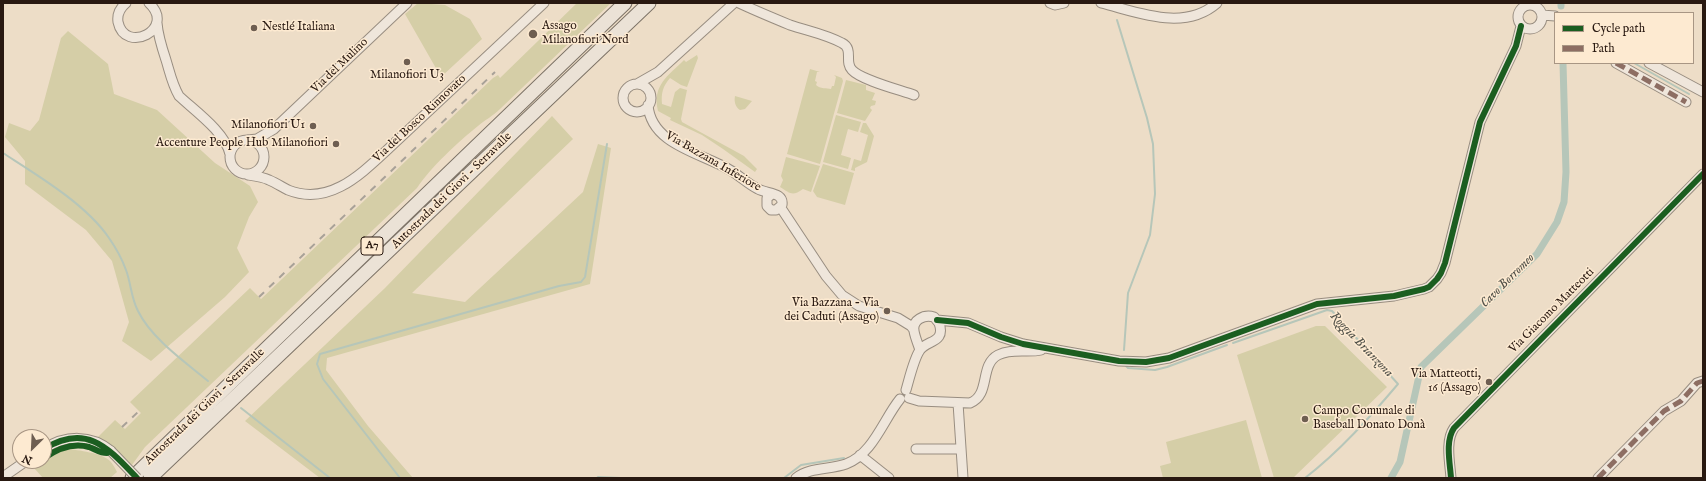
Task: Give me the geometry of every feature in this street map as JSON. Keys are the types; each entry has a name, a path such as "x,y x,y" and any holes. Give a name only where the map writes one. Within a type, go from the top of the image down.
{"highway":[{"name":"Autostrada dei Giovi - Serravalle","path":"132,478 625,3"},
{"name":"Autostrada dei Giovi - Serravalle","path":"150,478 649,3"}],"street":[{"path":"126,3 120,9 118,15 120,28 130,36 151,39 160,45"},
{"path":"149,3 155,8 160,45 166,60 169,77 179,96 220,134 229,147 230,159 234,169 248,175 257,172 264,160 259,144 245,140 227,138 220,134"},
{"name":"Via del Mulino","path":"245,140 257,139 274,129 407,3"},
{"name":"Via del Bosco Rinnovato","path":"248,175 269,180 288,190 312,194 336,190 353,180 450,92 544,3"},
{"path":"658,72 650,88 651,97 648,106 641,111 636,112 628,108 623,99 624,93 630,86 637,84 658,72 734,3"},
{"path":"739,3 790,25 813,31 844,44 848,50 850,67 853,72 914,95"},
{"path":"1050,3 1055,5 1064,3"},
{"path":"1101,3 1175,19 1200,14 1217,3"},
{"path":"1530,4 1538,8 1542,15 1539,26 1536,28 1525,28 1518,22 1518,14 1522,7 1530,4"},
{"path":"1542,15 1554,16"},
{"path":"142,37 154,30 157,23"},
{"path":"898,318 918,319 926,316 937,320 968,323 1012,341 1119,361 1157,361 1317,304 1394,296 1412,293 1429,287 1441,274 1445,263 1480,122 1525,28"},
{"path":"1618,64 1686,102"},
{"path":"1651,64 1703,92"},
{"path":"637,84 645,87 650,93"},
{"name":"Via Bazzana Inferiore","path":"648,106 649,115 652,122 668,139 731,170 754,187 771,194 767,198 767,206 773,210 781,208 826,276 842,295 859,306 898,318"},
{"name":"Via del Mulino","path":"264,160 268,139 274,129"},
{"path":"230,154 234,146 245,140"},
{"name":"Via del Bosco Rinnovato","path":"264,160 270,178 279,185"},
{"name":"Via Giacomo Matteotti","path":"1452,478 1449,444 1450,434 1454,428 1703,174"},
{"path":"898,318 911,326 920,350"},
{"path":"918,319 914,326 915,334 922,342 929,343"},
{"path":"937,320 941,327 941,331"},
{"path":"796,478 813,470 844,464 860,455 905,395 920,350 938,338 941,331 954,322"},
{"path":"905,395 919,401 970,403 976,401 983,389 991,362 998,355 1008,352 1035,351 1048,348"},
{"path":"1598,478 1664,411 1681,401 1697,383 1703,381"},
{"path":"958,403 963,478"},
{"path":"52,444 62,440 78,438 97,442 111,451 137,478"},
{"path":"916,448 961,449"},
{"path":"860,455 889,478"},
{"path":"3,477 14,469"}],"shaded area":[{"path":"418,3 445,5 470,19 482,39 441,77 405,14"},
{"path":"577,3 611,3 497,111 470,132 445,155 429,172 417,188 145,447 132,465 109,444 97,438 115,420 125,429 141,413 130,402 250,288 261,299 493,78 498,75 500,78"},
{"path":"68,31 108,64 114,94 157,110 215,163 250,186 258,202 249,217 237,248 249,272 225,297 151,361 122,341 129,322 112,261 86,230 25,184 25,161 5,137 9,123 30,131 39,120 61,38"},
{"path":"697,55 698,58 687,87 670,78 663,90 662,104 671,107 675,92 680,88 687,90 681,119 682,122 744,156 757,169 755,172 702,135 670,120 671,118 658,111 657,94 667,76 684,60 686,62"},
{"path":"810,69 820,72 817,72 815,81 817,82 816,85 819,87 831,89 832,86 834,86 836,77 834,75 842,78 843,81 820,164 787,154"},
{"path":"846,80 866,85 866,90 875,93 872,100 876,101 875,105 871,106 870,108 872,110 865,121 837,113"},
{"path":"735,96 752,101 745,109 740,110 735,104"},
{"path":"836,115 861,122 858,132 848,129 841,155 851,158 848,169 823,162"},
{"path":"552,116 573,139 412,293 465,302 583,192 598,144 611,148 590,284 327,358 326,370 368,426 413,478 320,478 245,421 385,288"},
{"path":"863,123 866,123 874,136 867,162 855,168 855,171 851,170 854,159 861,161 868,135 860,132"},
{"path":"786,157 820,166 811,192 803,189 796,193 791,193 780,187 783,180 781,176"},
{"path":"823,164 854,173 845,205 817,197 813,191"},
{"name":"Campo Comunale di Baseball Donato Donà","path":"1316,326 1325,326 1387,387 1293,478 1274,478 1237,355"},
{"path":"1246,420 1262,478 1163,478 1160,466 1171,463 1166,442"},
{"path":"67,449 90,452 106,458 110,461 117,472 110,478 43,478 35,469 52,469 52,456"}],"waterway":[{"path":"1117,20 1147,118 1153,144 1155,194 1150,235 1128,293 1124,350"},
{"name":"Cavo Borromeo","path":"1391,478 1400,462 1421,367 1537,254 1557,222 1564,202 1566,172 1563,64"},
{"path":"1636,64 1689,94"},
{"path":"400,478 323,379 317,364 320,354 559,286 581,282 585,277 607,144"},
{"path":"3,153 60,191 88,213 99,225 112,242 123,262 128,275 132,296 144,321 151,331 169,349 208,381"},
{"name":"Roggia Brianzona","path":"1233,343 1327,310 1332,311 1398,384 1342,445 1305,478"},
{"name":"Roggia Brianzona","path":"1126,366 1128,368 1155,370 1227,345"},
{"path":"241,408 330,478"},
{"path":"784,478 801,465 844,458"},
{"path":"597,478 621,478"}],"railway":[{"path":"259,297 495,72"},
{"path":"122,427 139,411"}],"marked path":[{"path":"1618,64 1686,102"},
{"path":"1598,478 1664,411 1681,401 1697,383 1703,381"}],"cycle path":[{"path":"937,320 968,323 1001,337 1023,344 1119,361 1146,362 1169,358 1317,304 1394,296 1429,287 1437,279 1445,263 1480,122 1516,46 1521,26"},
{"path":"1451,478 1449,446 1451,433 1454,428 1703,174"},
{"path":"52,445 59,441 73,438 96,442 117,457 137,478"},
{"path":"52,453 65,447 77,445 107,453"}],"place":[{"name":"Nestlé Italiana","path":"254,28"},
{"name":"Assago Milanofiori Nord","path":"533,34"},
{"name":"Milanofiori U3","path":"407,62"},
{"name":"Milanofiori U1","path":"313,126"},
{"name":"Accenture People Hub Milanofiori","path":"336,144"},
{"name":"Via Bazzana - Via dei Caduti (Assago)","path":"887,311"},
{"name":"Via Matteotti, 16 (Assago)","path":"1489,382"},
{"name":"Campo Comunale di Baseball Donato Donà","path":"1305,419"}]}
